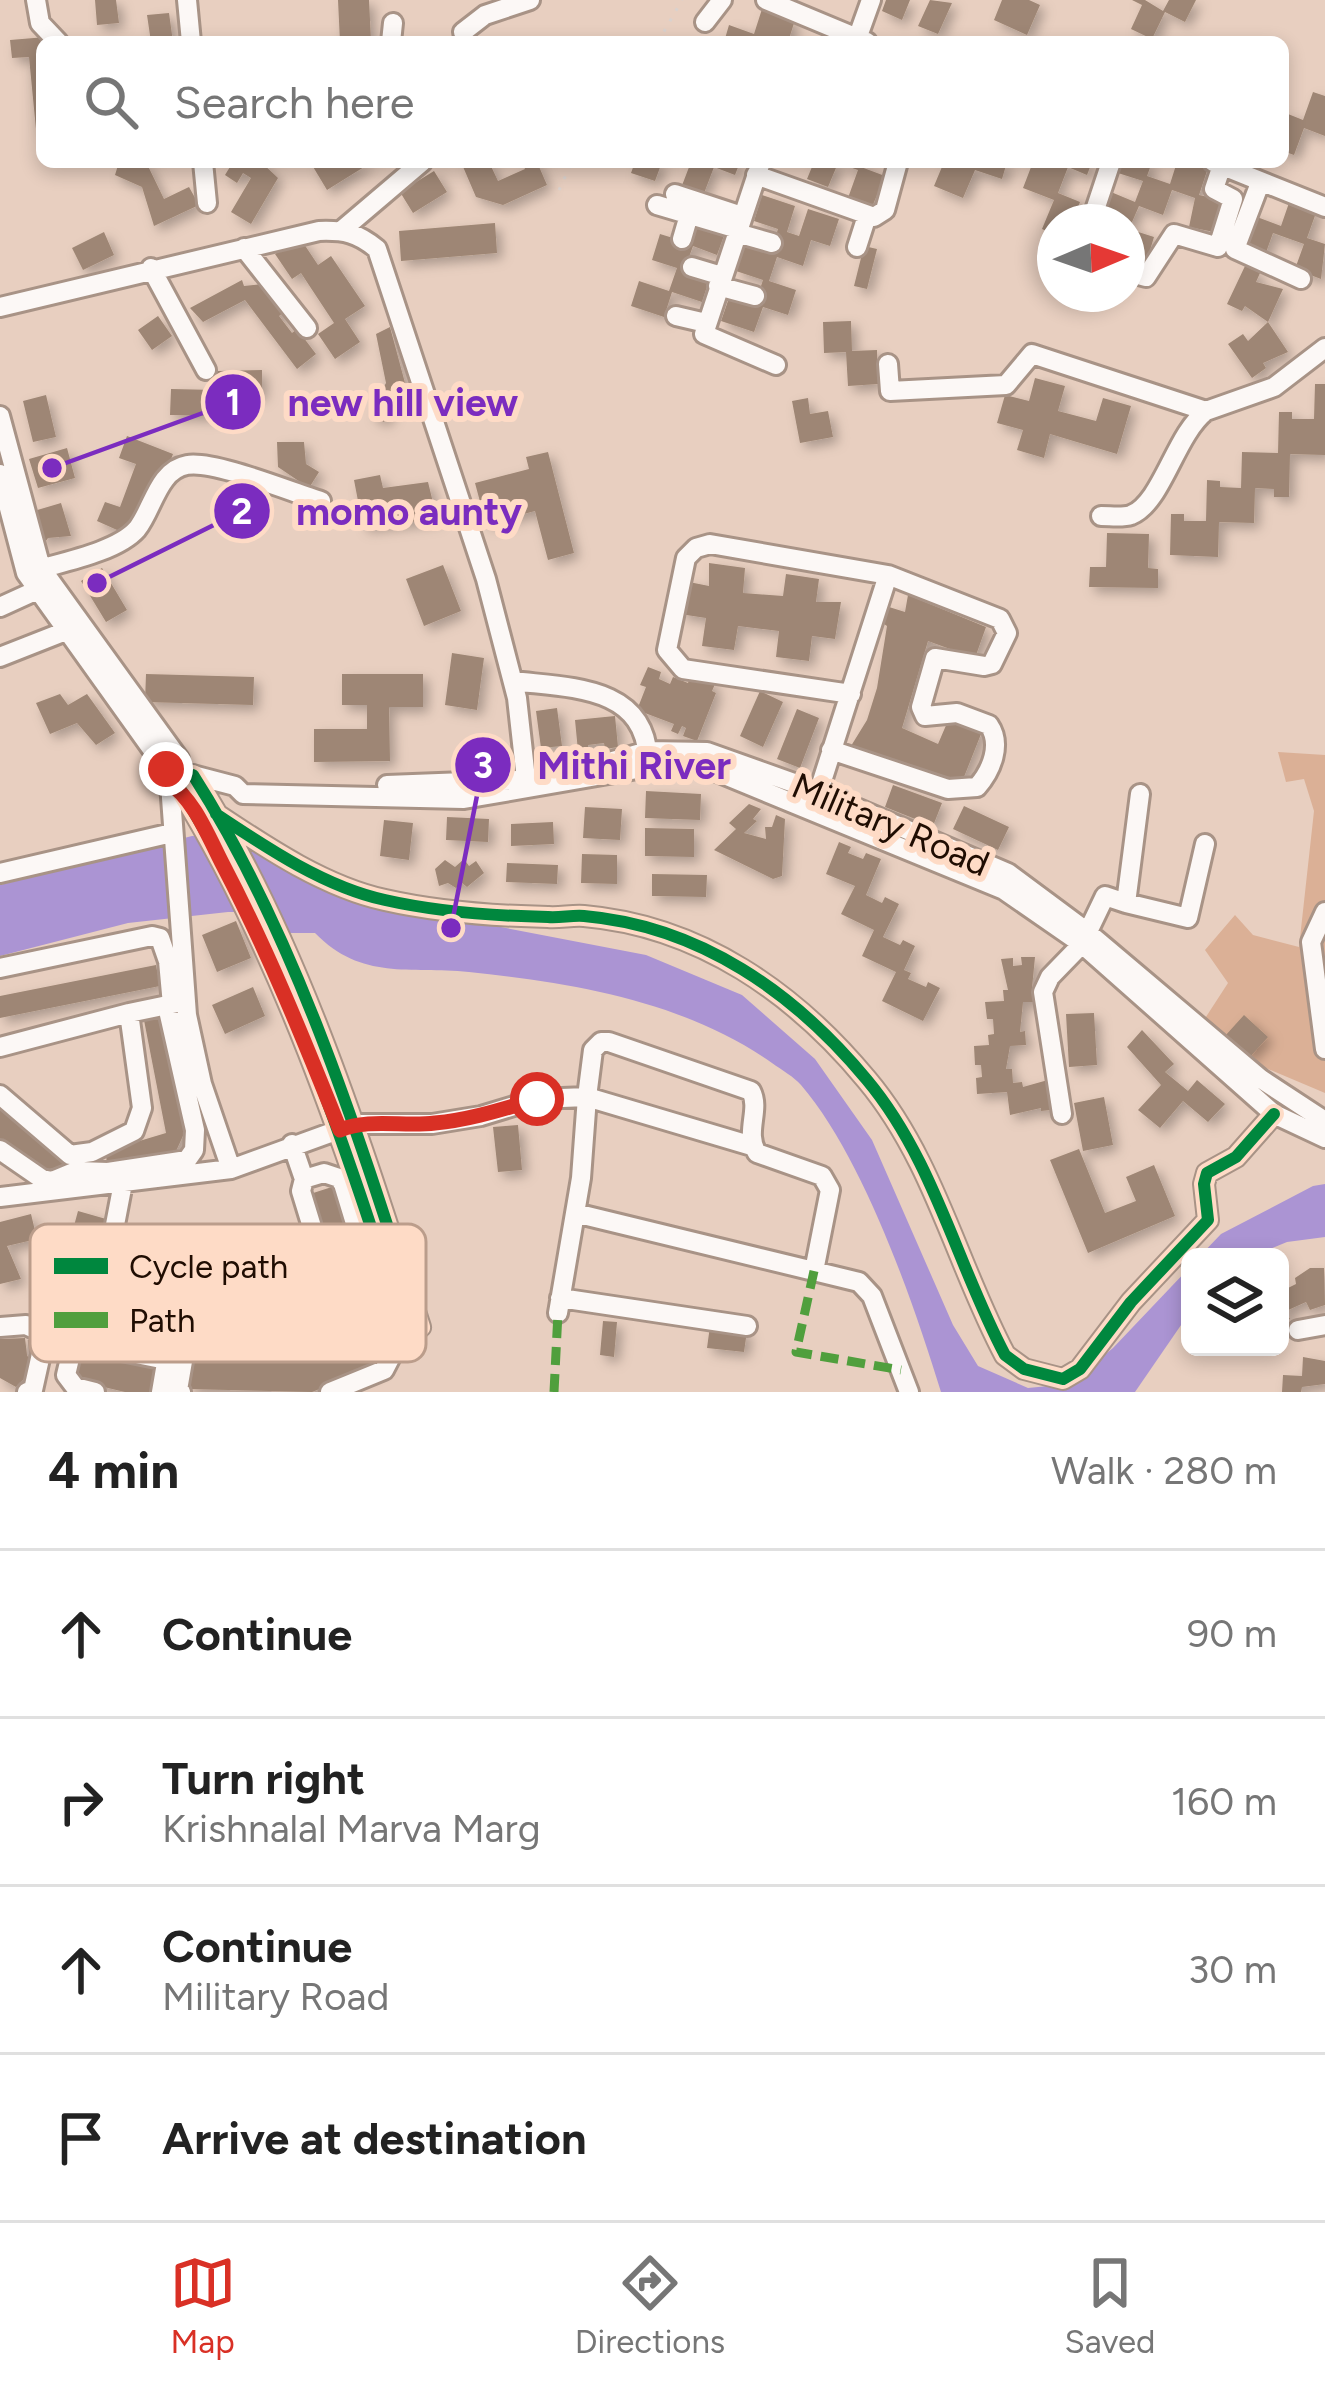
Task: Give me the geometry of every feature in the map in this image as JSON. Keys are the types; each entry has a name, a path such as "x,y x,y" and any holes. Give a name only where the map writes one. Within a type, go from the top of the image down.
{"street":[{"path":"36,0 40,23 52,36"},
{"path":"187,0 190,36"},
{"path":"463,32 485,15 530,0"},
{"path":"705,22 722,0"},
{"path":"766,0 852,36"},
{"path":"863,36 871,0"},
{"path":"804,36 810,19"},
{"path":"204,168 207,203"},
{"path":"342,230 415,168"},
{"path":"756,175 874,217 885,210 896,168"},
{"path":"1097,204 1109,168"},
{"path":"1145,276 1174,234 1218,247 1233,199 1214,189 1217,168"},
{"path":"1227,168 1325,207"},
{"path":"756,175 871,224 857,247"},
{"path":"756,175 704,334 776,364"},
{"path":"1260,183 1235,249 1301,279"},
{"path":"675,194 772,243"},
{"path":"657,206 739,226"},
{"path":"682,239 689,215"},
{"path":"0,307 319,231 342,230 362,236 377,249 486,579 513,681 526,779"},
{"path":"244,248 307,328"},
{"path":"692,267 754,296"},
{"path":"151,268 206,370"},
{"path":"676,316 706,323"},
{"path":"1101,516 1125,517 1145,505 1184,433 1206,411 1274,387 1325,348"},
{"path":"888,364 890,391 1006,386 1032,354 1206,411"},
{"path":"0,419 39,579"},
{"path":"0,607 39,579 119,542 136,529 167,476 184,465 208,466 321,501"},
{"path":"0,474 39,579 212,820 263,923 347,1127 378,1224"},
{"path":"831,750 947,789 977,787 987,776 997,743 989,725 957,713 925,716 921,707 935,658 992,664 1006,633 1000,619 888,575 710,544 686,558 667,650 683,669 850,694"},
{"path":"815,802 888,575"},
{"path":"0,657 72,628"},
{"path":"513,681 595,692 617,701 646,734 658,758"},
{"name":"Military Road","path":"177,775 235,786 243,794 402,791 566,777 658,758 705,760 1008,873 1145,990 1319,1127"},
{"path":"177,775 172,835 184,970 175,1004 231,1169"},
{"path":"402,791 464,799 566,777"},
{"path":"1126,902 1140,794"},
{"path":"212,820 301,866 381,899 435,910 613,920 688,942 743,966 808,1017 869,1082 928,1178 1005,1355 1024,1369 1063,1378 1080,1369 1131,1302 1208,1220 1207,1173 1236,1157 1274,1114"},
{"path":"0,872 172,835"},
{"path":"1062,1114 1043,992 1050,977 1084,938 1106,896 1188,917 1192,914 1205,844"},
{"path":"1325,912 1311,942 1325,1049"},
{"path":"0,968 160,938 168,961 195,1130 194,1150 187,1160 108,1172 76,1171 52,1181 42,1180 0,1150"},
{"path":"1145,990 1274,1114 1319,1127 1325,1094"},
{"path":"0,1047 175,1004"},
{"path":"0,1197 86,1171 134,1131 142,1108 129,1013"},
{"path":"747,1326 559,1305 593,1050 601,1042 751,1091 756,1099 752,1146"},
{"path":"0,1095 86,1171 123,1183 231,1169 347,1127 432,1124 537,1099 587,1097 752,1146 763,1157 822,1176 828,1200 814,1271"},
{"path":"292,1144 311,1224"},
{"path":"304,1179 324,1173 339,1178 358,1224"},
{"path":"115,1224 123,1183"},
{"path":"574,1213 867,1287 909,1392"},
{"path":"1298,1330 1325,1325"},
{"path":"0,1327 30,1326"},
{"path":"27,1392 34,1390 39,1362"},
{"path":"69,1362 67,1375 75,1388 95,1392"},
{"path":"161,1392 165,1362"},
{"path":"181,1392 183,1362"},
{"path":"330,1392 384,1370 388,1362"}],"path":[{"path":"661,36 682,0"},
{"path":"559,190 569,168"}],"shaded area":[{"path":"1278,752 1325,755 1325,1093 1261,1066 1202,1023 1228,983 1205,950 1235,915 1253,935 1299,947 1314,811 1304,779 1286,782"},
{"path":"192,836 243,838 360,900 646,955 742,995 815,1059 872,1140 953,1325 978,1366 1028,1388 1069,1384 1113,1348 1181,1276 1181,1325 1135,1392 941,1392 884,1231 845,1151 801,1085 738,1042 665,1010 587,989 469,972 369,965 333,948 315,933 289,933 278,912 228,912 128,923 0,956 0,885"},
{"path":"1325,1184 1325,1237 1273,1248 1208,1248 1221,1234"}],"building":[{"path":"95,0 116,0 119,23 97,25"},
{"path":"338,0 369,0 371,36 340,36"},
{"path":"886,0 910,0 902,20 882,11"},
{"path":"930,0 952,3 938,34 918,26"},
{"path":"1002,0 1040,5 1027,35 994,20"},
{"path":"1132,0 1145,0 1163,11 1169,0 1196,0 1185,22 1165,12 1153,36 1131,29 1142,5"},
{"path":"762,9 795,20 790,36 726,36 729,25 754,34"},
{"path":"169,13 172,36 150,36 147,15"},
{"path":"36,38 36,129 29,57 12,58 10,40"},
{"path":"1313,92 1325,96 1325,136 1304,128 1294,155 1289,153 1289,114 1303,120"},
{"path":"117,168 149,168 164,199 189,187 199,205 154,226 142,187 115,175"},
{"path":"229,168 267,168 278,178 251,224 231,212 251,178 243,173 237,183 225,175"},
{"path":"314,168 362,168 327,190"},
{"path":"464,168 492,168 498,181 525,168 540,168 547,185 503,205 476,197"},
{"path":"633,168 660,168 655,181 631,173"},
{"path":"689,168 714,168 703,196 681,188"},
{"path":"812,168 836,168 828,187 807,179"},
{"path":"852,168 885,176 872,207 848,198 858,170"},
{"path":"942,168 1005,168 1002,179 975,170 963,198 934,186"},
{"path":"1031,168 1068,168 1058,193 1079,204 1052,204 1054,200 1023,188"},
{"path":"1120,168 1150,168 1147,176 1170,184 1175,168 1208,168 1199,195 1222,200 1214,232 1189,227 1195,198 1172,190 1163,215 1145,208 1145,204 1106,204 1111,192 1135,202 1143,181 1118,173"},
{"path":"434,171 447,192 413,213 400,192"},
{"path":"762,195 795,206 787,232 799,236 808,209 839,219 830,246 811,240 803,266 777,257 769,281 796,290 788,315 763,307 754,332 721,321 730,295 755,304 763,280 736,271 744,246 770,254 778,229 754,221"},
{"path":"1290,200 1317,210 1307,238 1325,244 1321,279 1295,269 1304,244 1273,233 1264,258 1237,247 1249,214 1281,226"},
{"path":"693,219 726,230 717,255 693,246 685,268 710,277 702,302 672,292 664,317 631,306 639,281 669,291 677,268 652,260 660,234 686,242"},
{"path":"495,223 497,253 401,261 399,231"},
{"path":"104,232 114,255 83,270 72,248"},
{"path":"1145,234 1154,237 1145,267"},
{"path":"300,238 318,265 331,256 365,306 345,319 360,342 335,359 318,334 334,323 301,273 292,279 275,254"},
{"path":"864,246 877,249 867,289 854,286"},
{"path":"1245,266 1260,273 1256,282 1283,289 1268,322 1245,306 1242,311 1227,304"},
{"path":"242,280 244,286 263,284 284,312 279,316 292,333 297,329 316,354 297,369 245,300 203,322 190,308"},
{"path":"158,316 172,336 152,350 138,330"},
{"path":"851,321 852,351 877,350 878,384 848,386 846,352 824,353 823,322"},
{"path":"1268,322 1288,352 1263,363 1266,368 1252,378 1228,344 1243,334 1248,341"},
{"path":"390,327 405,383 384,422 369,414 386,383 376,334"},
{"path":"262,370 262,395 216,396 215,416 170,415 171,389 216,390 216,371"},
{"path":"1035,378 1065,386 1058,411 1096,421 1103,398 1131,406 1117,454 1050,434 1044,458 1017,450 1023,430 997,423 1005,395 1029,401"},
{"path":"1315,384 1325,384 1325,455 1290,454 1289,497 1274,497 1274,489 1255,488 1254,523 1219,522 1218,557 1170,555 1171,514 1184,514 1184,521 1206,521 1207,480 1220,481 1220,487 1241,488 1242,452 1278,453 1279,412 1292,412 1292,419 1314,419"},
{"path":"46,395 56,437 33,442 23,401"},
{"path":"808,398 810,414 828,411 833,437 800,443 792,401"},
{"path":"127,436 173,454 165,475 158,472 126,534 97,521 105,502 120,507 136,464 119,458"},
{"path":"277,442 304,442 306,464 319,472 309,488 278,467"},
{"path":"67,448 75,478 38,488 29,459"},
{"path":"548,452 574,553 548,560 535,511 486,524 475,483 529,469 526,457"},
{"path":"380,475 383,488 428,482 437,519 363,527 354,480"},
{"path":"61,503 71,536 48,538 43,545 34,511"},
{"path":"1107,533 1149,534 1148,568 1158,569 1158,588 1089,587 1090,567 1106,567"},
{"path":"709,563 745,568 743,593 783,596 786,574 819,579 816,602 841,602 835,639 812,636 809,661 776,657 779,631 738,626 734,650 702,646 706,618 680,614 684,581 709,586"},
{"path":"443,565 461,611 424,626 406,579"},
{"path":"102,568 127,610 106,622 81,581"},
{"path":"908,595 986,627 975,658 928,641 902,728 938,744 950,716 983,729 962,782 851,746 867,720 877,688 889,607 905,612"},
{"path":"452,653 484,658 477,710 445,705"},
{"path":"648,667 661,672 659,679 670,684 673,677 688,683 691,674 715,684 712,691 716,693 697,741 683,736 686,728 682,726 678,734 671,731 674,724 637,710"},
{"path":"146,674 254,677 253,705 145,702"},
{"path":"342,674 423,674 423,707 389,707 390,761 314,762 314,729 367,729 367,705 342,705"},
{"path":"760,691 783,702 763,747 740,736"},
{"path":"60,694 68,705 87,694 115,733 96,745 77,723 50,734 36,703"},
{"path":"557,708 562,746 541,748 536,711"},
{"path":"797,709 819,718 800,768 777,759"},
{"path":"615,716 618,747 605,749 604,743 578,751 575,720"},
{"path":"893,785 942,803 933,826 885,807"},
{"path":"646,791 701,794 700,820 645,818"},
{"path":"749,804 761,809 753,819 757,821 744,833 766,839 765,827 772,827 776,815 785,819 782,876 773,879 714,850 736,829 729,823"},
{"path":"964,806 1009,827 998,850 953,829"},
{"path":"585,807 622,809 620,840 583,838"},
{"path":"447,817 489,819 488,842 446,840"},
{"path":"384,820 413,823 409,860 380,856"},
{"path":"553,822 554,844 511,846 511,824"},
{"path":"645,828 694,829 694,857 645,856"},
{"path":"839,842 851,847 848,853 881,859 866,895 899,904 883,937 915,946 904,970 911,973 908,979 940,988 923,1021 882,1001 896,972 862,956 874,930 841,914 855,886 826,874"},
{"path":"582,854 617,855 617,884 581,883"},
{"path":"464,859 469,866 476,861 484,873 467,887 462,883 456,888 448,883 439,886 435,869 445,860 455,867"},
{"path":"507,863 558,865 557,884 506,882"},
{"path":"652,874 707,875 706,897 652,896"},
{"path":"236,921 251,958 217,972 202,935"},
{"path":"1021,957 1035,957 1032,988 1037,988 1038,1002 1023,1002 1020,1032 1025,1031 1026,1045 1010,1046 1006,1069 1012,1069 1013,1083 1022,1082 1023,1087 1055,1078 1059,1109 1010,1115 1007,1092 977,1094 976,1078 982,1077 981,1065 975,1065 974,1046 989,1045 988,1035 994,1034 985,1002 1004,1001 1003,990 1008,990 1001,959 1013,958 1013,966 1022,965"},
{"path":"156,965 160,986 0,1018 0,996"},
{"path":"253,987 265,1016 225,1034 212,1005"},
{"path":"163,1011 186,1129 173,1158 107,1171 106,1151 166,1133 143,1015"},
{"path":"1094,1013 1097,1065 1069,1067 1066,1014"},
{"path":"1244,1015 1268,1037 1249,1058 1225,1036"},
{"path":"1142,1030 1174,1064 1165,1072 1188,1091 1197,1080 1225,1104 1208,1122 1183,1101 1160,1128 1138,1110 1161,1085 1127,1047"},
{"path":"1104,1097 1113,1145 1083,1151 1074,1103"},
{"path":"0,1103 15,1120 45,1135 68,1159 55,1177 0,1141"},
{"path":"518,1125 522,1170 498,1172 493,1127"},
{"path":"1079,1149 1105,1213 1136,1201 1126,1177 1154,1165 1175,1216 1088,1253 1050,1160"},
{"path":"338,1185 351,1224 317,1224 307,1195"},
{"path":"78,1211 106,1219 105,1224 74,1224"},
{"path":"31,1214 33,1224 30,1241 7,1246 21,1279 0,1284 0,1222"},
{"path":"1310,1268 1324,1268 1325,1305 1310,1310 1306,1302 1289,1310 1289,1288 1296,1284 1295,1278"},
{"path":"603,1321 617,1322 614,1357 600,1355"},
{"path":"710,1326 747,1331 744,1352 707,1348"},
{"path":"25,1338 34,1369 16,1387 0,1378 0,1339"},
{"path":"1303,1357 1325,1361 1325,1384 1282,1392 1283,1375 1302,1376"},
{"path":"74,1362 162,1364 156,1392 125,1392 70,1379"},
{"path":"191,1362 381,1364 312,1392 188,1389"}],"marked path":[{"path":"814,1271 796,1352 901,1370"},
{"path":"554,1392 558,1313"}],"cycle path":[{"path":"193,775 230,838 295,973 386,1224"},
{"path":"179,787 250,917 280,984 370,1224"},
{"path":"216,814 297,865 363,894 466,913 627,922 706,949 742,969 809,1019 890,1111 927,1178 1005,1355 1024,1369 1063,1379 1080,1369 1131,1302 1208,1220 1207,1173 1236,1157 1274,1114"}],"place":[{"name":"new hill view","path":"52,468"},
{"name":"momo aunty","path":"97,583"},
{"name":"Mithi River","path":"451,928"}],"route":[{"path":"166,769 168,782 179,788 201,824 267,952 340,1130 355,1124 432,1124 537,1099"}]}
